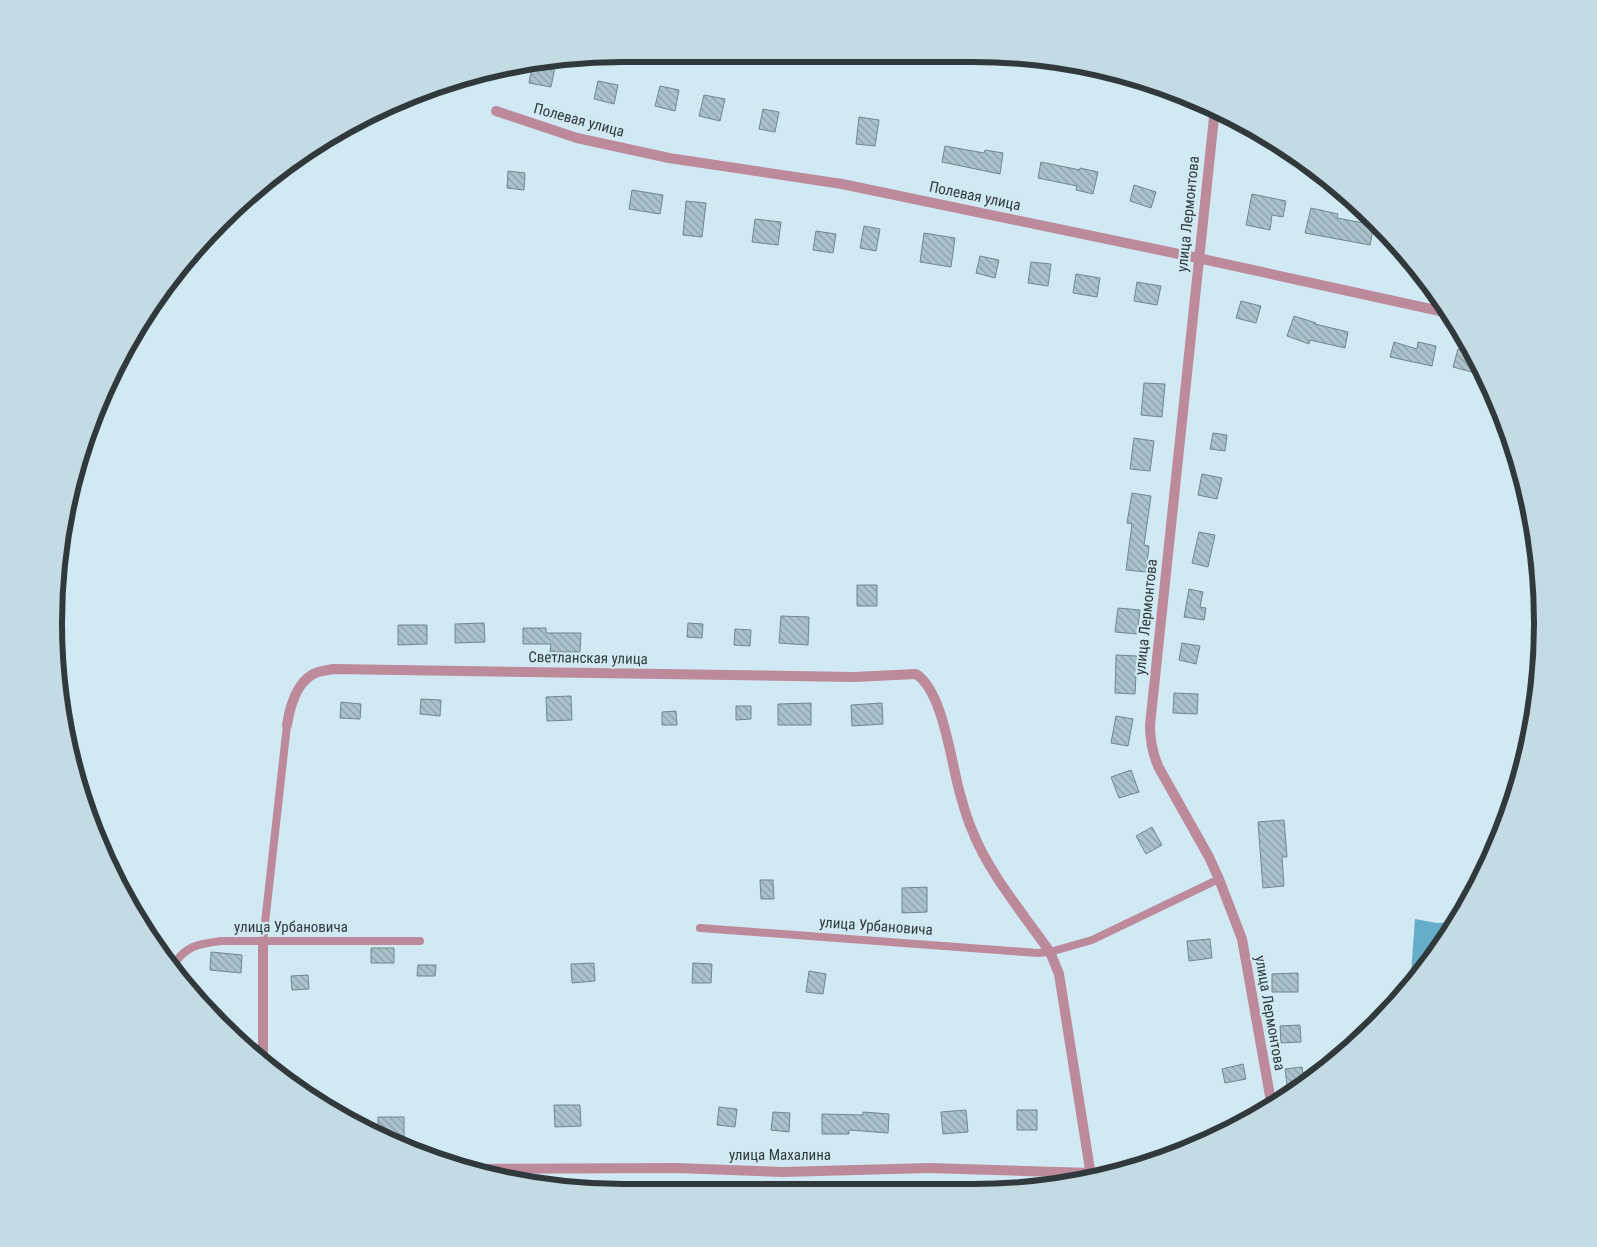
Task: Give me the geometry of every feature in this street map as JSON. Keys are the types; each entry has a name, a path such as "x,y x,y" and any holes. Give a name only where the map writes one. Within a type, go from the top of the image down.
{"street":[{"name":"Полевая улица","path":"496,111 577,138 669,158 842,184 1198,258 1439,311"},
{"name":"улица Лермонтова","path":"1214,116 1150,724 1150,739 1152,754 1209,857 1242,939 1271,1099"},
{"name":"Светланская улица","path":"287,725 296,694 304,681 316,673 333,670 854,677 916,674 929,687 936,702 946,734 960,795 972,831 1000,881 1050,952"},
{"path":"263,941 263,1053"},
{"path":"1050,952 1059,974 1091,1172"},
{"name":"улица Махалина","path":"494,1169 676,1168 783,1172 929,1168 1084,1174"}],"lane":[{"path":"263,941 287,725"},
{"name":"улица Урбановича","path":"700,928 1038,953 1050,952 1092,940 1219,879"},
{"name":"улица Урбановича","path":"176,962 189,948 202,943 221,940 420,941"}],"water":[{"path":"1415,919 1437,923 1448,922 1419,965 1411,974"}],"building":[{"path":"555,67 551,87 529,83 531,70"},
{"path":"598,81 618,85 614,104 594,99"},
{"path":"660,86 679,90 675,111 655,106"},
{"path":"704,95 725,99 720,121 699,116"},
{"path":"763,109 779,112 775,132 759,129"},
{"path":"859,117 879,120 875,146 856,144"},
{"path":"945,146 984,153 985,150 1003,153 1000,174 942,162"},
{"path":"1041,162 1098,172 1093,194 1076,190 1077,186 1038,178"},
{"path":"508,171 525,173 524,190 507,188"},
{"path":"1134,185 1156,192 1151,208 1130,201"},
{"path":"632,190 663,195 660,214 629,209"},
{"path":"1252,194 1286,201 1283,217 1272,215 1270,230 1246,225"},
{"path":"686,201 706,203 702,237 683,235"},
{"path":"1311,208 1338,214 1337,218 1366,224 1373,230 1370,245 1305,233"},
{"path":"755,219 781,222 778,245 752,242"},
{"path":"864,226 880,229 876,251 860,248"},
{"path":"816,231 836,234 833,253 813,250"},
{"path":"924,233 955,238 951,267 920,262"},
{"path":"980,256 999,260 995,278 976,273"},
{"path":"1031,262 1051,264 1048,286 1028,283"},
{"path":"1076,274 1100,278 1097,297 1073,293"},
{"path":"1137,282 1161,286 1157,305 1134,301"},
{"path":"1241,301 1261,306 1256,323 1236,318"},
{"path":"1294,316 1315,324 1348,332 1345,348 1310,340 1309,344 1287,336"},
{"path":"1394,342 1417,349 1418,342 1436,346 1432,366 1390,357"},
{"path":"1458,349 1463,350 1476,373 1453,367"},
{"path":"1144,383 1165,384 1162,417 1141,415"},
{"path":"1213,433 1227,435 1225,451 1210,449"},
{"path":"1134,438 1154,441 1150,471 1130,469"},
{"path":"1202,474 1222,478 1217,499 1198,495"},
{"path":"1132,493 1151,496 1144,545 1149,546 1146,572 1126,570 1132,524 1127,523"},
{"path":"1199,532 1215,535 1208,567 1192,563"},
{"path":"857,585 877,585 877,606 857,606"},
{"path":"1189,589 1203,592 1200,607 1206,608 1204,620 1184,617"},
{"path":"1118,608 1140,610 1137,634 1115,632"},
{"path":"781,616 809,617 808,645 779,643"},
{"path":"484,623 485,642 455,643 455,624"},
{"path":"688,623 703,624 702,638 687,637"},
{"path":"398,625 427,625 427,644 398,645"},
{"path":"523,628 546,628 546,633 581,633 580,652 550,652 551,644 523,644"},
{"path":"735,629 751,630 750,646 734,645"},
{"path":"1182,643 1200,646 1196,664 1179,660"},
{"path":"1116,655 1137,656 1135,694 1115,693"},
{"path":"1174,693 1198,694 1197,714 1173,713"},
{"path":"571,696 572,720 547,721 546,697"},
{"path":"421,699 441,700 440,716 420,714"},
{"path":"341,702 361,704 360,719 340,718"},
{"path":"811,703 811,725 778,725 778,704"},
{"path":"882,703 883,724 852,726 851,705"},
{"path":"736,706 751,706 751,719 736,720"},
{"path":"676,711 677,725 662,725 662,712"},
{"path":"1116,716 1133,719 1128,746 1111,743"},
{"path":"1131,770 1139,792 1119,798 1111,777"},
{"path":"1284,820 1287,857 1282,857 1284,886 1263,888 1258,822"},
{"path":"1152,827 1162,845 1146,854 1136,836"},
{"path":"760,880 773,880 774,899 761,899"},
{"path":"927,887 927,912 902,913 902,888"},
{"path":"1210,939 1212,958 1189,961 1187,941"},
{"path":"371,948 394,948 394,963 371,963"},
{"path":"211,952 242,955 241,973 210,970"},
{"path":"594,963 595,981 572,983 571,964"},
{"path":"693,963 712,964 711,983 692,983"},
{"path":"418,965 436,965 435,976 417,976"},
{"path":"809,971 826,974 823,994 806,992"},
{"path":"1298,973 1298,992 1272,992 1272,974"},
{"path":"308,975 309,989 292,990 291,976"},
{"path":"1300,1025 1301,1042 1281,1043 1280,1026"},
{"path":"1243,1064 1246,1079 1225,1083 1222,1069"},
{"path":"1302,1067 1303,1077 1293,1084 1287,1085 1285,1069"},
{"path":"554,1105 580,1105 581,1126 555,1127"},
{"path":"719,1107 737,1109 735,1127 717,1125"},
{"path":"966,1110 968,1132 943,1134 941,1112"},
{"path":"1017,1110 1037,1110 1037,1130 1017,1130"},
{"path":"773,1112 790,1113 789,1132 771,1130"},
{"path":"863,1112 889,1114 888,1133 849,1130 849,1134 822,1134 822,1114 863,1115"},
{"path":"378,1117 404,1117 404,1139 378,1128"}]}
